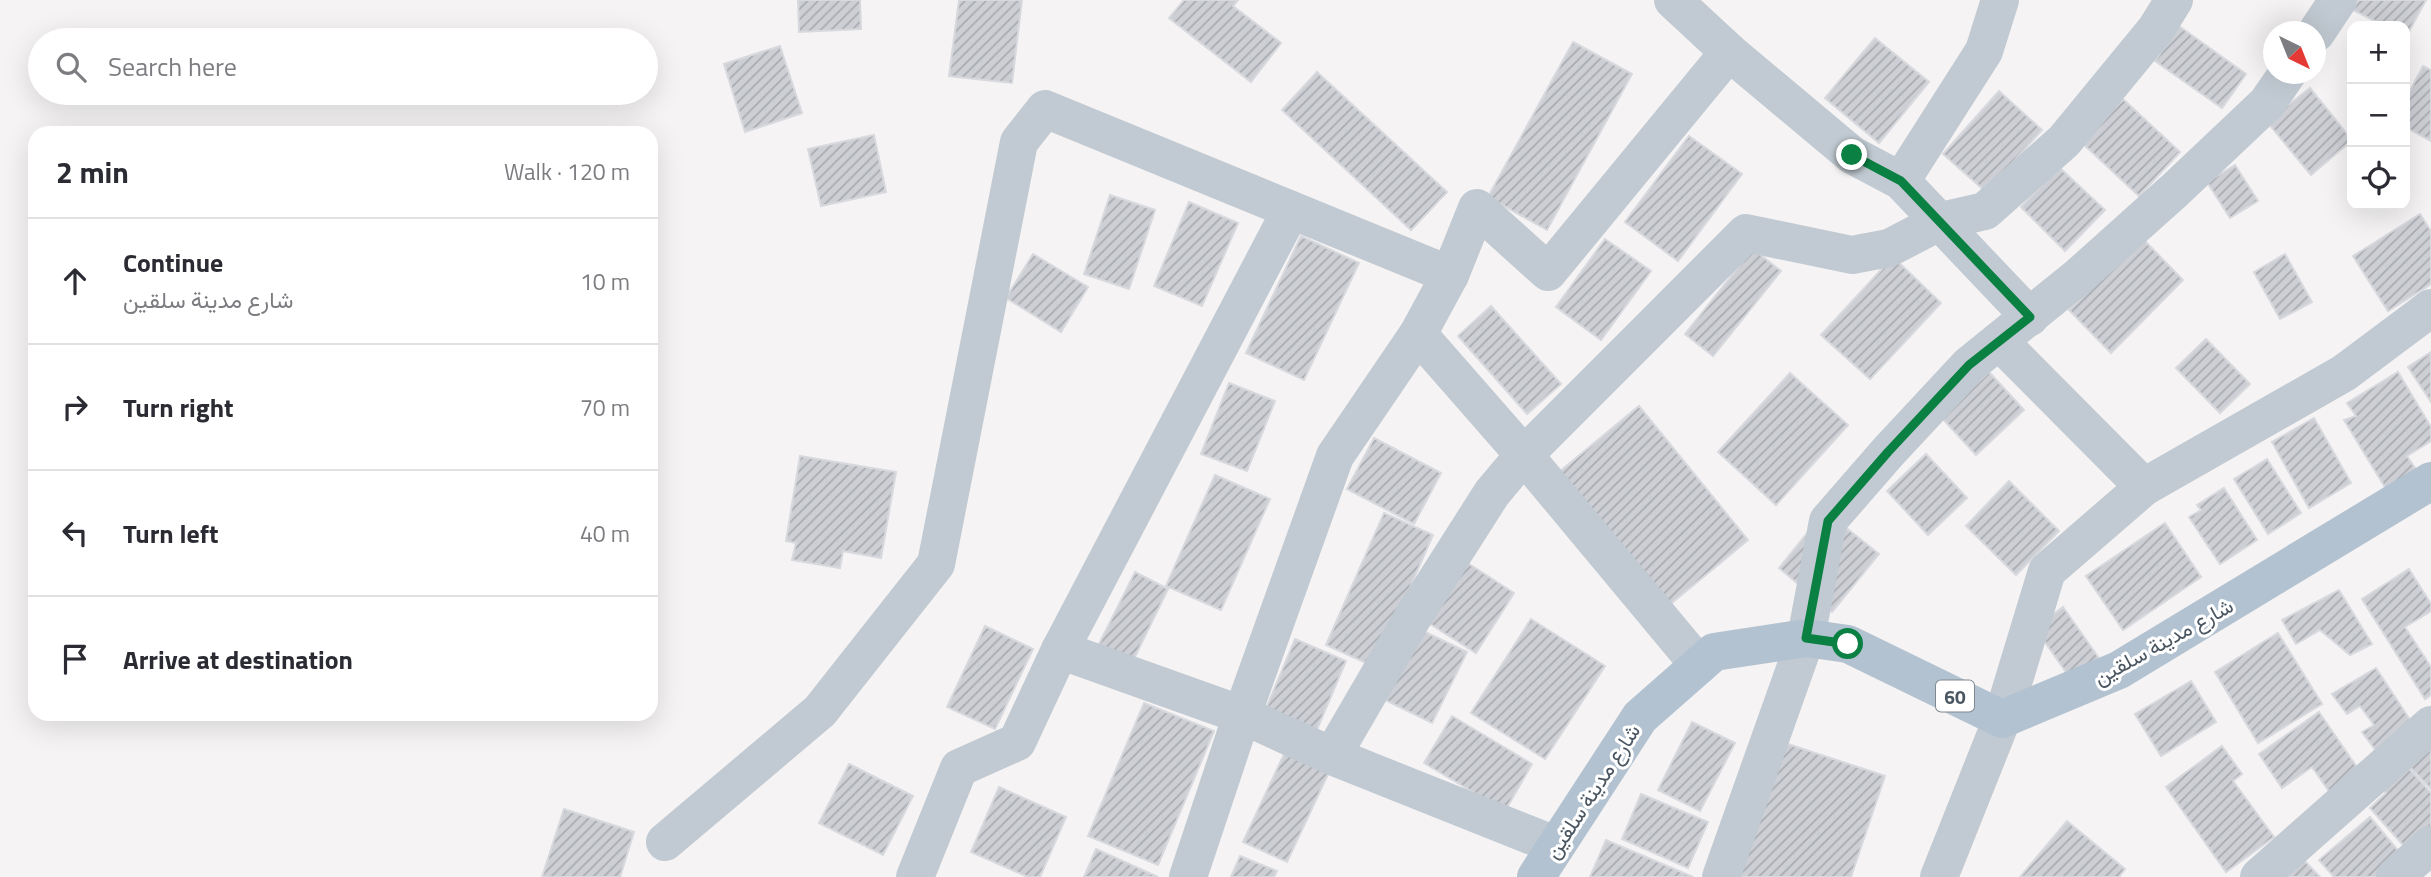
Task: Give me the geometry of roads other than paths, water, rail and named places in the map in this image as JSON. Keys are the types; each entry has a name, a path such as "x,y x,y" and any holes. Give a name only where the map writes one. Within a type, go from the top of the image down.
{"main road":[{"name":"شارع مدينة سلقين","path":"1536,877 1640,718 1714,652 1806,638 1848,644 2002,719 2119,670 2431,481"}],"street":[{"path":"1674,0 1729,52 1852,155 1901,181 2030,317"},
{"path":"1901,181 1984,51 2000,0"},
{"path":"1332,756 1413,617 1485,504 1524,456 1746,233 1852,256 1889,248 1941,221 1985,211 2064,141 2156,29 2174,0"},
{"path":"2323,21 2338,0"},
{"path":"1188,877 1242,715 1335,456 1418,334 1450,275 1477,208 1548,272 1729,52"},
{"path":"1721,877 1806,638 1828,521 1969,365 2030,317 2184,181 2267,103 2280,84"},
{"path":"665,842 820,711 936,564 1019,142 1045,109 1450,275"},
{"path":"915,877 959,768 1017,742 1060,650 1292,210"},
{"path":"1939,877 2002,719 2047,571 2144,487 2344,373 2431,308"},
{"path":"1418,334 1699,665"},
{"path":"1999,341 2144,487"},
{"path":"1060,650 1242,715 1332,756 1555,845"},
{"path":"2259,877 2431,725"},
{"path":"2395,877 2431,845"}]}
